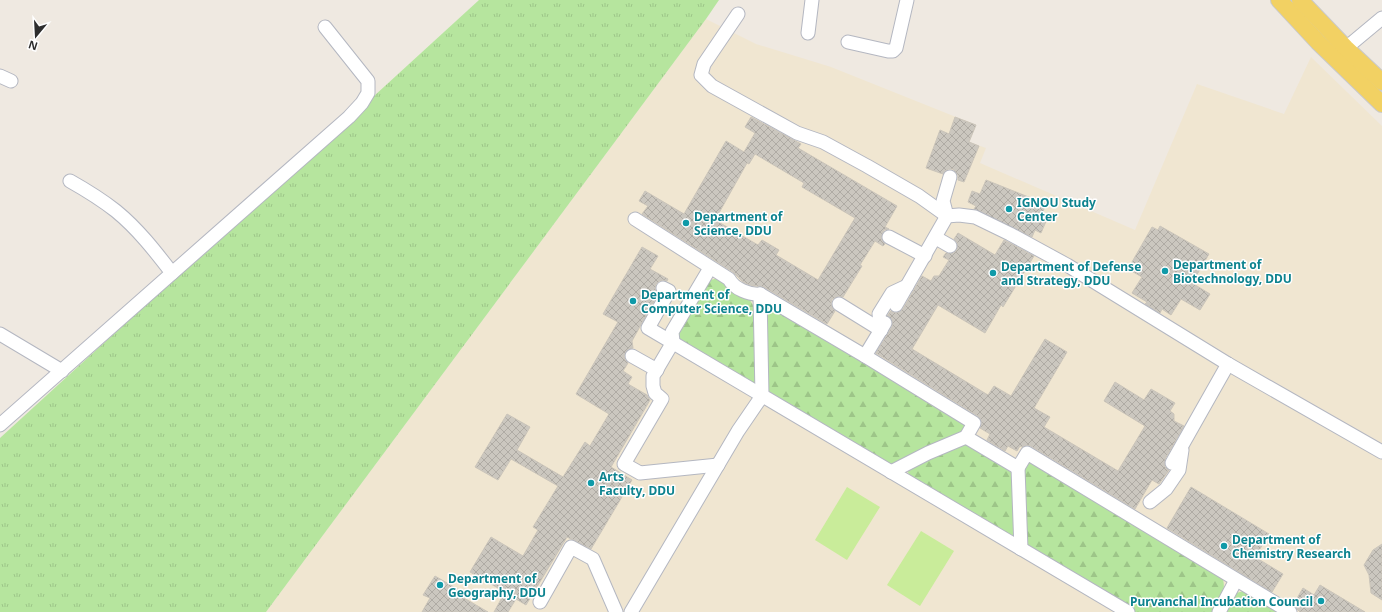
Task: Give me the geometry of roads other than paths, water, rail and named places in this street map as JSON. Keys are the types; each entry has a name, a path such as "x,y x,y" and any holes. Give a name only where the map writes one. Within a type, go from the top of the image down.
{"main road":[{"path":"1279,0 1318,42 1382,104"},
{"path":"1302,1 1346,48 1382,82"}],"street":[{"path":"808,33 812,0"},
{"path":"848,42 888,52 893,51 896,48 907,0"},
{"path":"738,14 704,64 701,75 712,86 797,133 823,142 868,166 919,196 947,216 959,215 975,217 1001,227 1151,312 1228,364 1382,450"},
{"path":"1346,48 1382,18"},
{"path":"0,426 349,117 362,103 368,93 368,81 325,27"},
{"path":"896,305 936,238 947,216 943,201 950,177"},
{"path":"70,181 93,194 117,212 152,246 172,273"},
{"path":"635,219 729,279 731,283 752,294 760,294 974,423 966,437 928,453 891,472"},
{"path":"889,237 925,256"},
{"path":"936,238 950,246"},
{"path":"710,268 672,332 673,342 653,376 655,393 662,399 624,464 632,474 718,465"},
{"path":"884,324 879,314 892,293 907,286"},
{"path":"663,288 669,291 648,328 1128,612"},
{"path":"631,612 738,431 762,396 760,294"},
{"path":"839,304 884,324"},
{"path":"865,356 884,324"},
{"path":"0,334 62,371"},
{"path":"632,356 657,370"},
{"path":"1172,463 1228,364"},
{"path":"966,437 993,449 1018,468"},
{"path":"1150,502 1166,489 1179,470 1184,442"},
{"path":"1021,549 1018,468 1027,453 1290,612"},
{"path":"1139,520 1160,484"},
{"path":"540,602 571,547 586,552 592,559 616,612"},
{"path":"1219,612 1236,580"}],"place":[{"name":"IGNOU Study Center","path":"1009,209"},
{"name":"Department of Science, DDU","path":"686,223"},
{"name":"Department of Biotechnology, DDU","path":"1165,271"},
{"name":"Department of Defense and Strategy, DDU","path":"993,273"},
{"name":"Department of Computer Science, DDU","path":"633,301"},
{"name":"Arts Faculty, DDU","path":"591,483"},
{"name":"Department of Chemistry Research","path":"1224,546"},
{"name":"Department of Geography, DDU","path":"440,585"},
{"name":"Purvanchal Incubation Council","path":"1321,601"}]}
